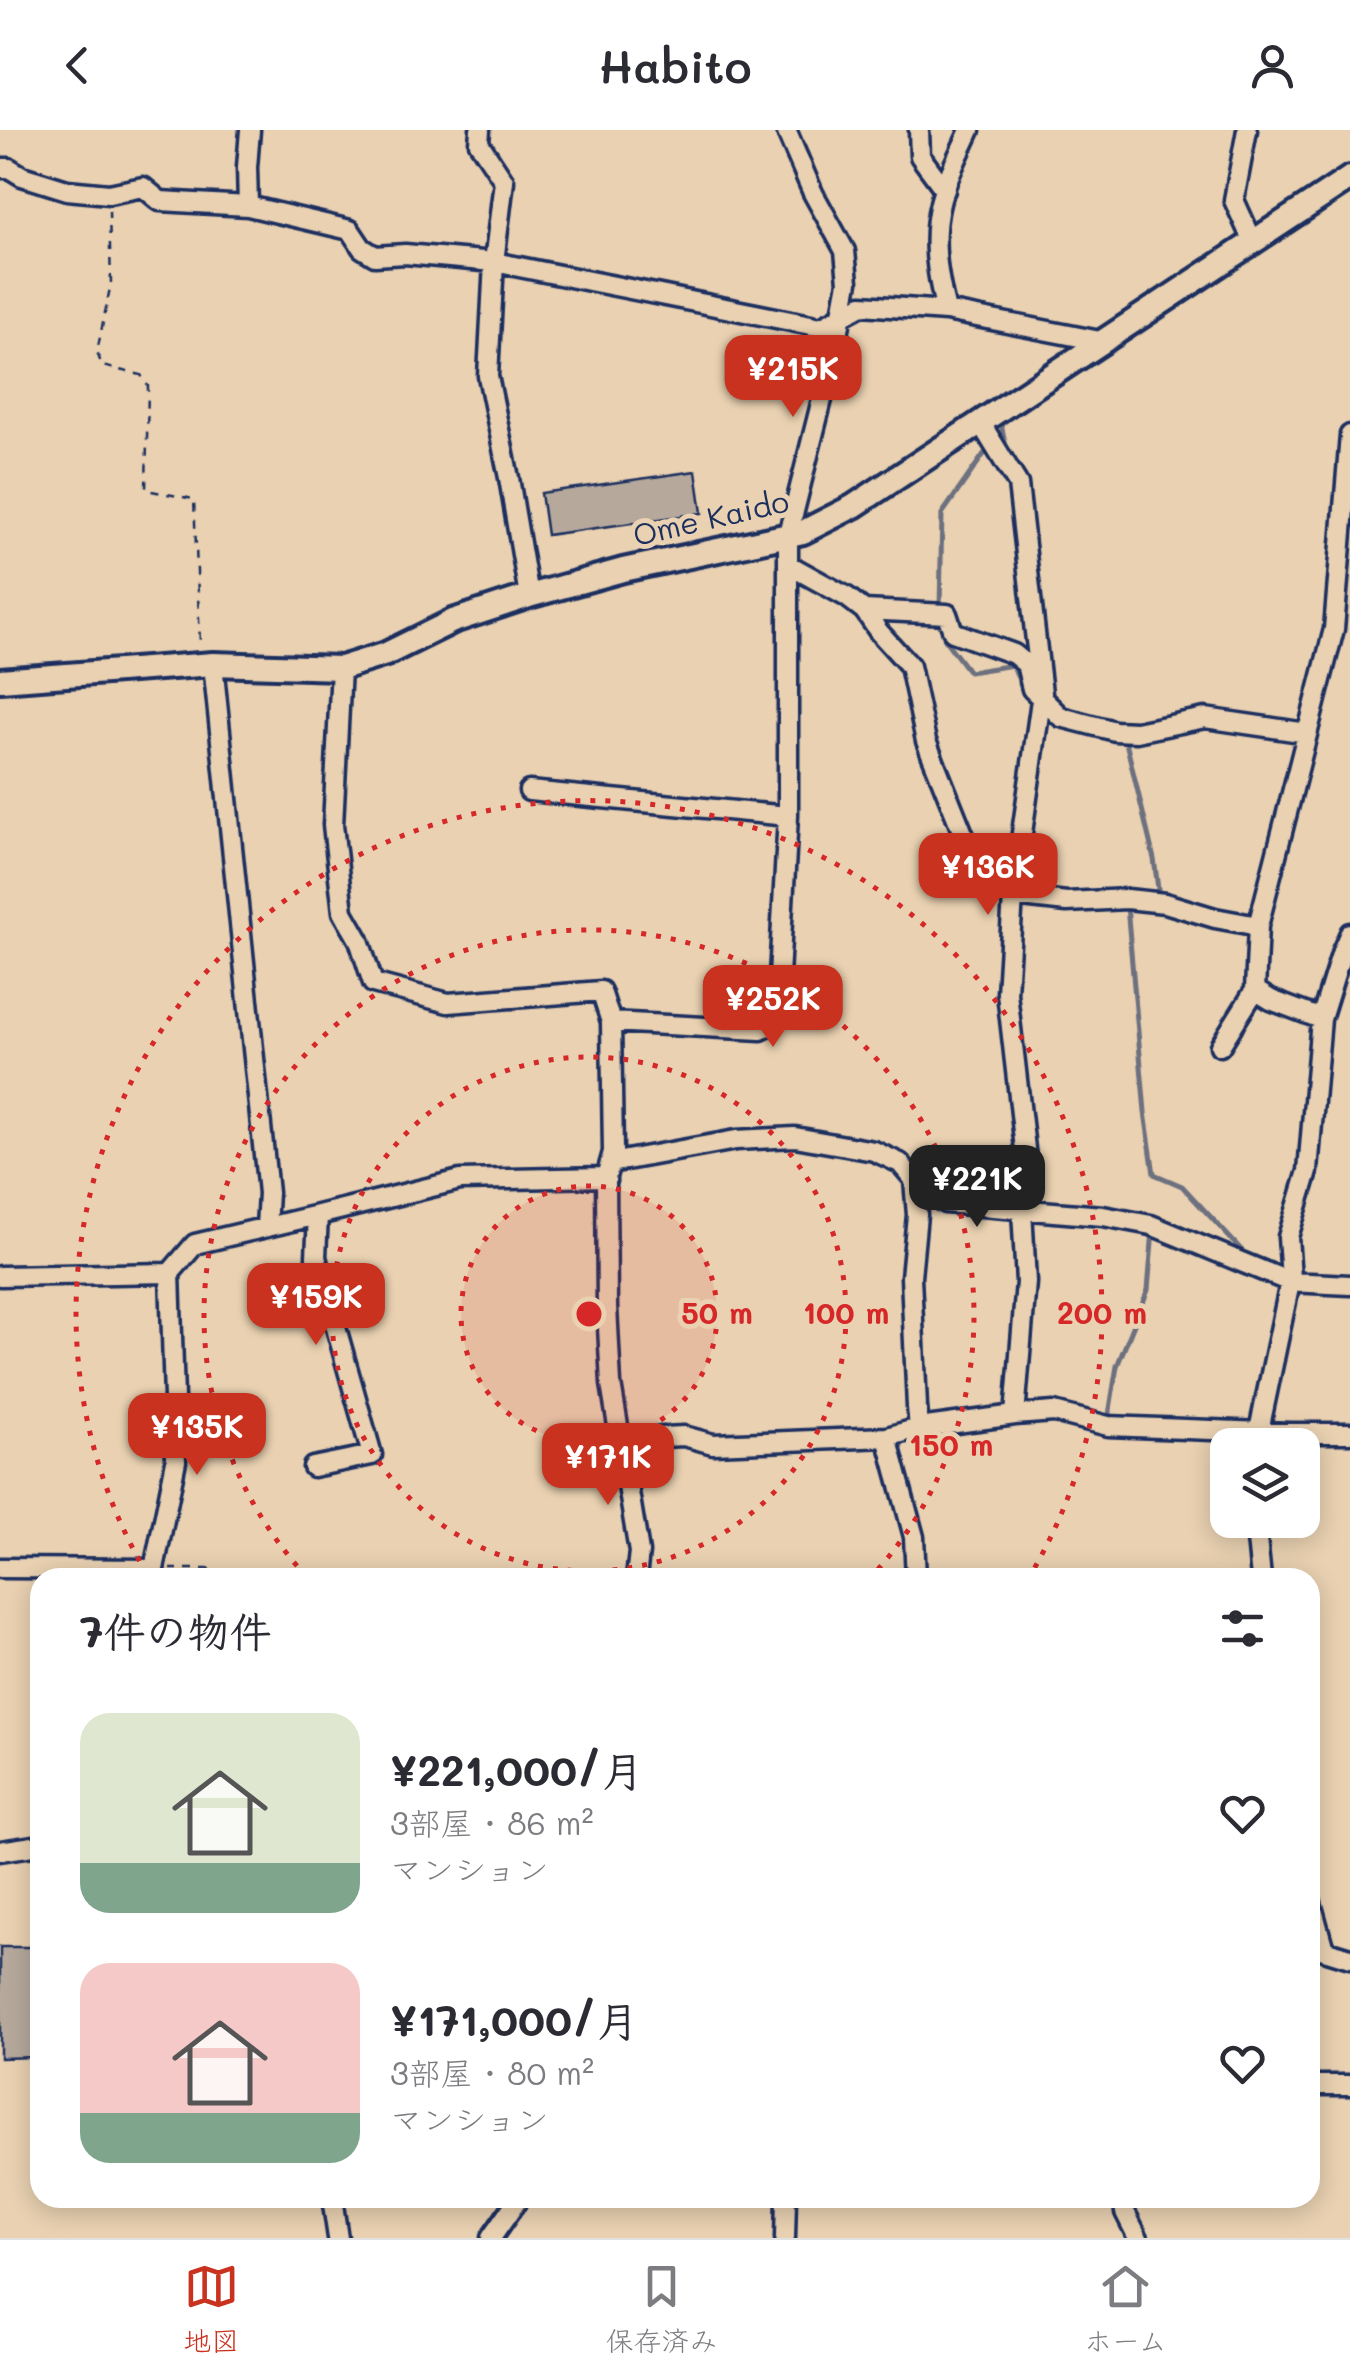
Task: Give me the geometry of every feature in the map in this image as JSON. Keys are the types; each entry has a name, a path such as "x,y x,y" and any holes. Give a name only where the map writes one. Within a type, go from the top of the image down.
{"main road":[{"name":"Ome Kaido","path":"0,680 207,665 341,668 386,654 452,621 530,596 623,570 803,532 854,506 1350,178"}],"street":[{"path":"248,206 250,130"},
{"path":"480,130 479,143 504,182 494,262 488,376 530,596"},
{"path":"612,1022 762,1030 771,1025 778,1011 788,816 788,535 848,282 844,251 786,130"},
{"path":"918,130 920,156 944,190"},
{"path":"946,311 937,274 935,232 940,200 970,130"},
{"path":"1247,130 1234,200 1253,242"},
{"path":"0,168 67,190 109,194 143,187 160,201 248,206 350,230 362,248 375,256 406,254 494,262 821,327 862,305 946,311 1100,342"},
{"path":"980,422 1018,484 1041,700 1013,896 1007,993 1027,1166 1022,1210 1026,1282 1014,1415"},
{"path":"1220,1046 1255,990 1258,926 1307,732 1342,634 1350,435"},
{"path":"789,566 864,610 910,666 926,741 984,886 1013,896 1067,902 1165,902 1258,926"},
{"path":"864,610 947,614 953,632 1014,654 1026,664 1032,688 1061,717 1115,731 1136,732 1206,718 1307,732"},
{"path":"207,665 268,1194 266,1227"},
{"path":"341,668 333,825 342,912 359,940 373,982 448,1004 602,991 612,1022 613,1152 608,1170 607,1307 612,1384 639,1552 637,1568"},
{"path":"529,790 788,816"},
{"path":"1260,1428 1290,1280 1288,1236 1308,1172 1321,1019 1350,933"},
{"path":"1255,990 1321,1019"},
{"path":"154,1568 176,1461 170,1273 195,1244 460,1180 608,1170 736,1140 796,1137 874,1151 900,1163 922,1190 946,1204 1103,1216 1151,1225 1290,1280 1350,1285"},
{"path":"914,1180 916,1215 911,1277 920,1428"},
{"path":"313,1467 372,1456 316,1258 318,1215"},
{"path":"0,1276 170,1273"},
{"path":"621,1438 684,1436 713,1444 887,1437 920,1428 1054,1412 1108,1426 1210,1434"},
{"path":"1320,1435 1350,1433"},
{"path":"887,1437 914,1537 916,1568"},
{"path":"1257,1538 1260,1568"},
{"path":"0,1568 30,1568"},
{"path":"0,1851 30,1846"},
{"path":"1320,1935 1324,1950 1350,1958"},
{"path":"1320,2085 1350,2086"},
{"path":"334,2208 338,2238"},
{"path":"491,2238 512,2208"},
{"path":"785,2238 786,2208"},
{"path":"1124,2208 1138,2238"}],"path":[{"path":"109,194 111,283 97,352 102,366 141,375 148,386 146,490 194,500 207,665"}],"building":[{"path":"696,471 702,513 547,535 541,493"},
{"path":"0,1947 30,1947 30,2057 0,2058"}],"waterway":[{"path":"1000,420 1005,442"},
{"path":"940,608 942,514 984,454"},
{"path":"944,631 945,640 969,672 1013,665 1028,696"},
{"path":"1125,738 1159,896"},
{"path":"1127,906 1154,1174 1182,1186 1245,1254 1283,1269"},
{"path":"1109,1415 1117,1366 1148,1290 1153,1230"}]}
